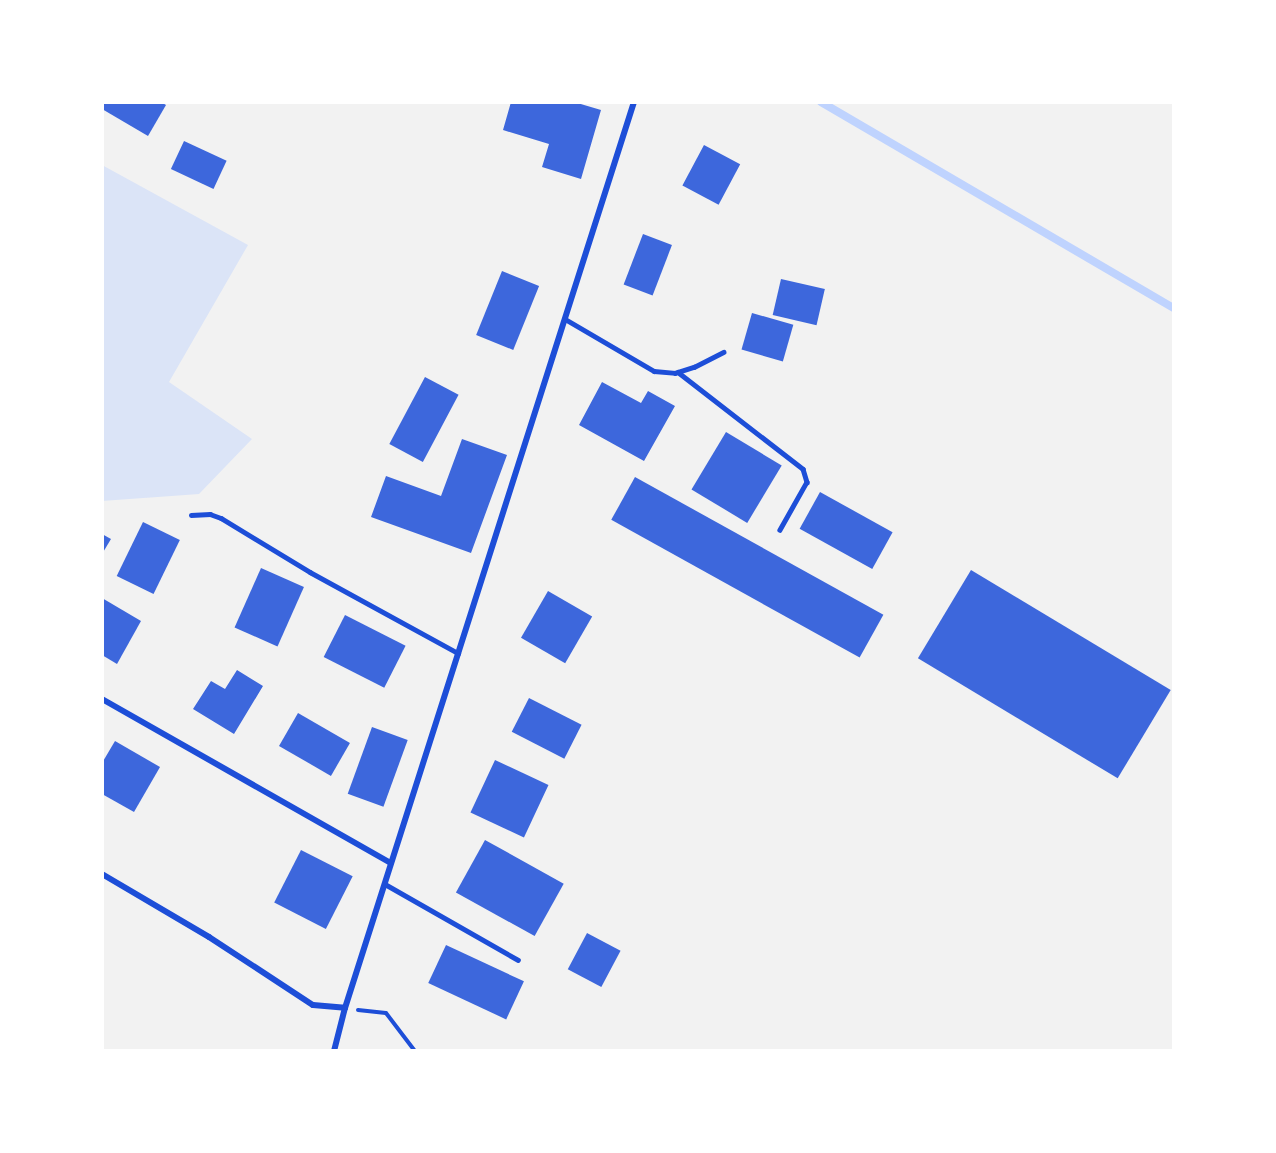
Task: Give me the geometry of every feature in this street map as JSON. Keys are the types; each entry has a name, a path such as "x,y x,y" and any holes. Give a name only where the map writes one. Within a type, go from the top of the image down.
{"street":[{"path":"334,1051 345,1008 634,102"},
{"path":"102,699 392,862"},
{"path":"102,874 209,937 314,1005 345,1008"}],"lane":[{"path":"565,319 654,371 678,372 694,367 723,352"},
{"path":"678,372 803,469 807,482 780,530"},
{"path":"191,515 210,514 221,518 310,572 458,653"},
{"path":"385,884 518,960"}],"path":[{"path":"345,1008 386,1013 415,1051"}],"shaded area":[{"path":"102,165 248,245 169,382 252,439 199,494 102,501"}],"building":[{"path":"102,102 161,102 166,105 148,136 102,109"},
{"path":"511,102 574,102 601,110 581,179 542,167 549,144 503,130"},
{"path":"184,141 227,161 213,189 171,169"},
{"path":"704,145 740,164 719,205 682,186"},
{"path":"643,234 672,245 653,296 624,284"},
{"path":"502,271 539,286 513,350 476,335"},
{"path":"781,279 825,289 817,325 773,315"},
{"path":"752,313 793,325 783,361 742,350"},
{"path":"425,377 459,395 423,462 389,444"},
{"path":"602,382 641,403 648,391 675,406 644,461 579,425"},
{"path":"726,432 782,465 747,523 691,489"},
{"path":"462,439 507,455 471,553 371,517 386,476 441,496"},
{"path":"635,477 883,615 860,658 611,520"},
{"path":"820,492 893,532 872,569 800,529"},
{"path":"143,522 180,540 154,594 117,576"},
{"path":"102,534 111,539 102,554"},
{"path":"261,568 304,587 277,646 235,627"},
{"path":"971,570 1171,690 1118,778 918,658"},
{"path":"548,591 592,616 565,663 521,638"},
{"path":"102,598 141,621 117,664 102,655"},
{"path":"345,615 406,646 384,688 324,657"},
{"path":"237,670 263,686 234,734 193,709 211,681 225,689"},
{"path":"529,698 582,725 564,759 512,732"},
{"path":"298,713 350,743 331,776 279,746"},
{"path":"372,727 408,740 383,807 348,794"},
{"path":"115,741 160,767 134,812 102,794 102,763"},
{"path":"495,760 548,785 524,838 470,813"},
{"path":"485,840 564,884 535,936 456,892"},
{"path":"301,850 353,876 326,929 274,903"},
{"path":"587,933 621,951 601,987 568,969"},
{"path":"446,945 524,981 506,1019 428,983"}],"waterway":[{"path":"821,102 1174,308"}]}
